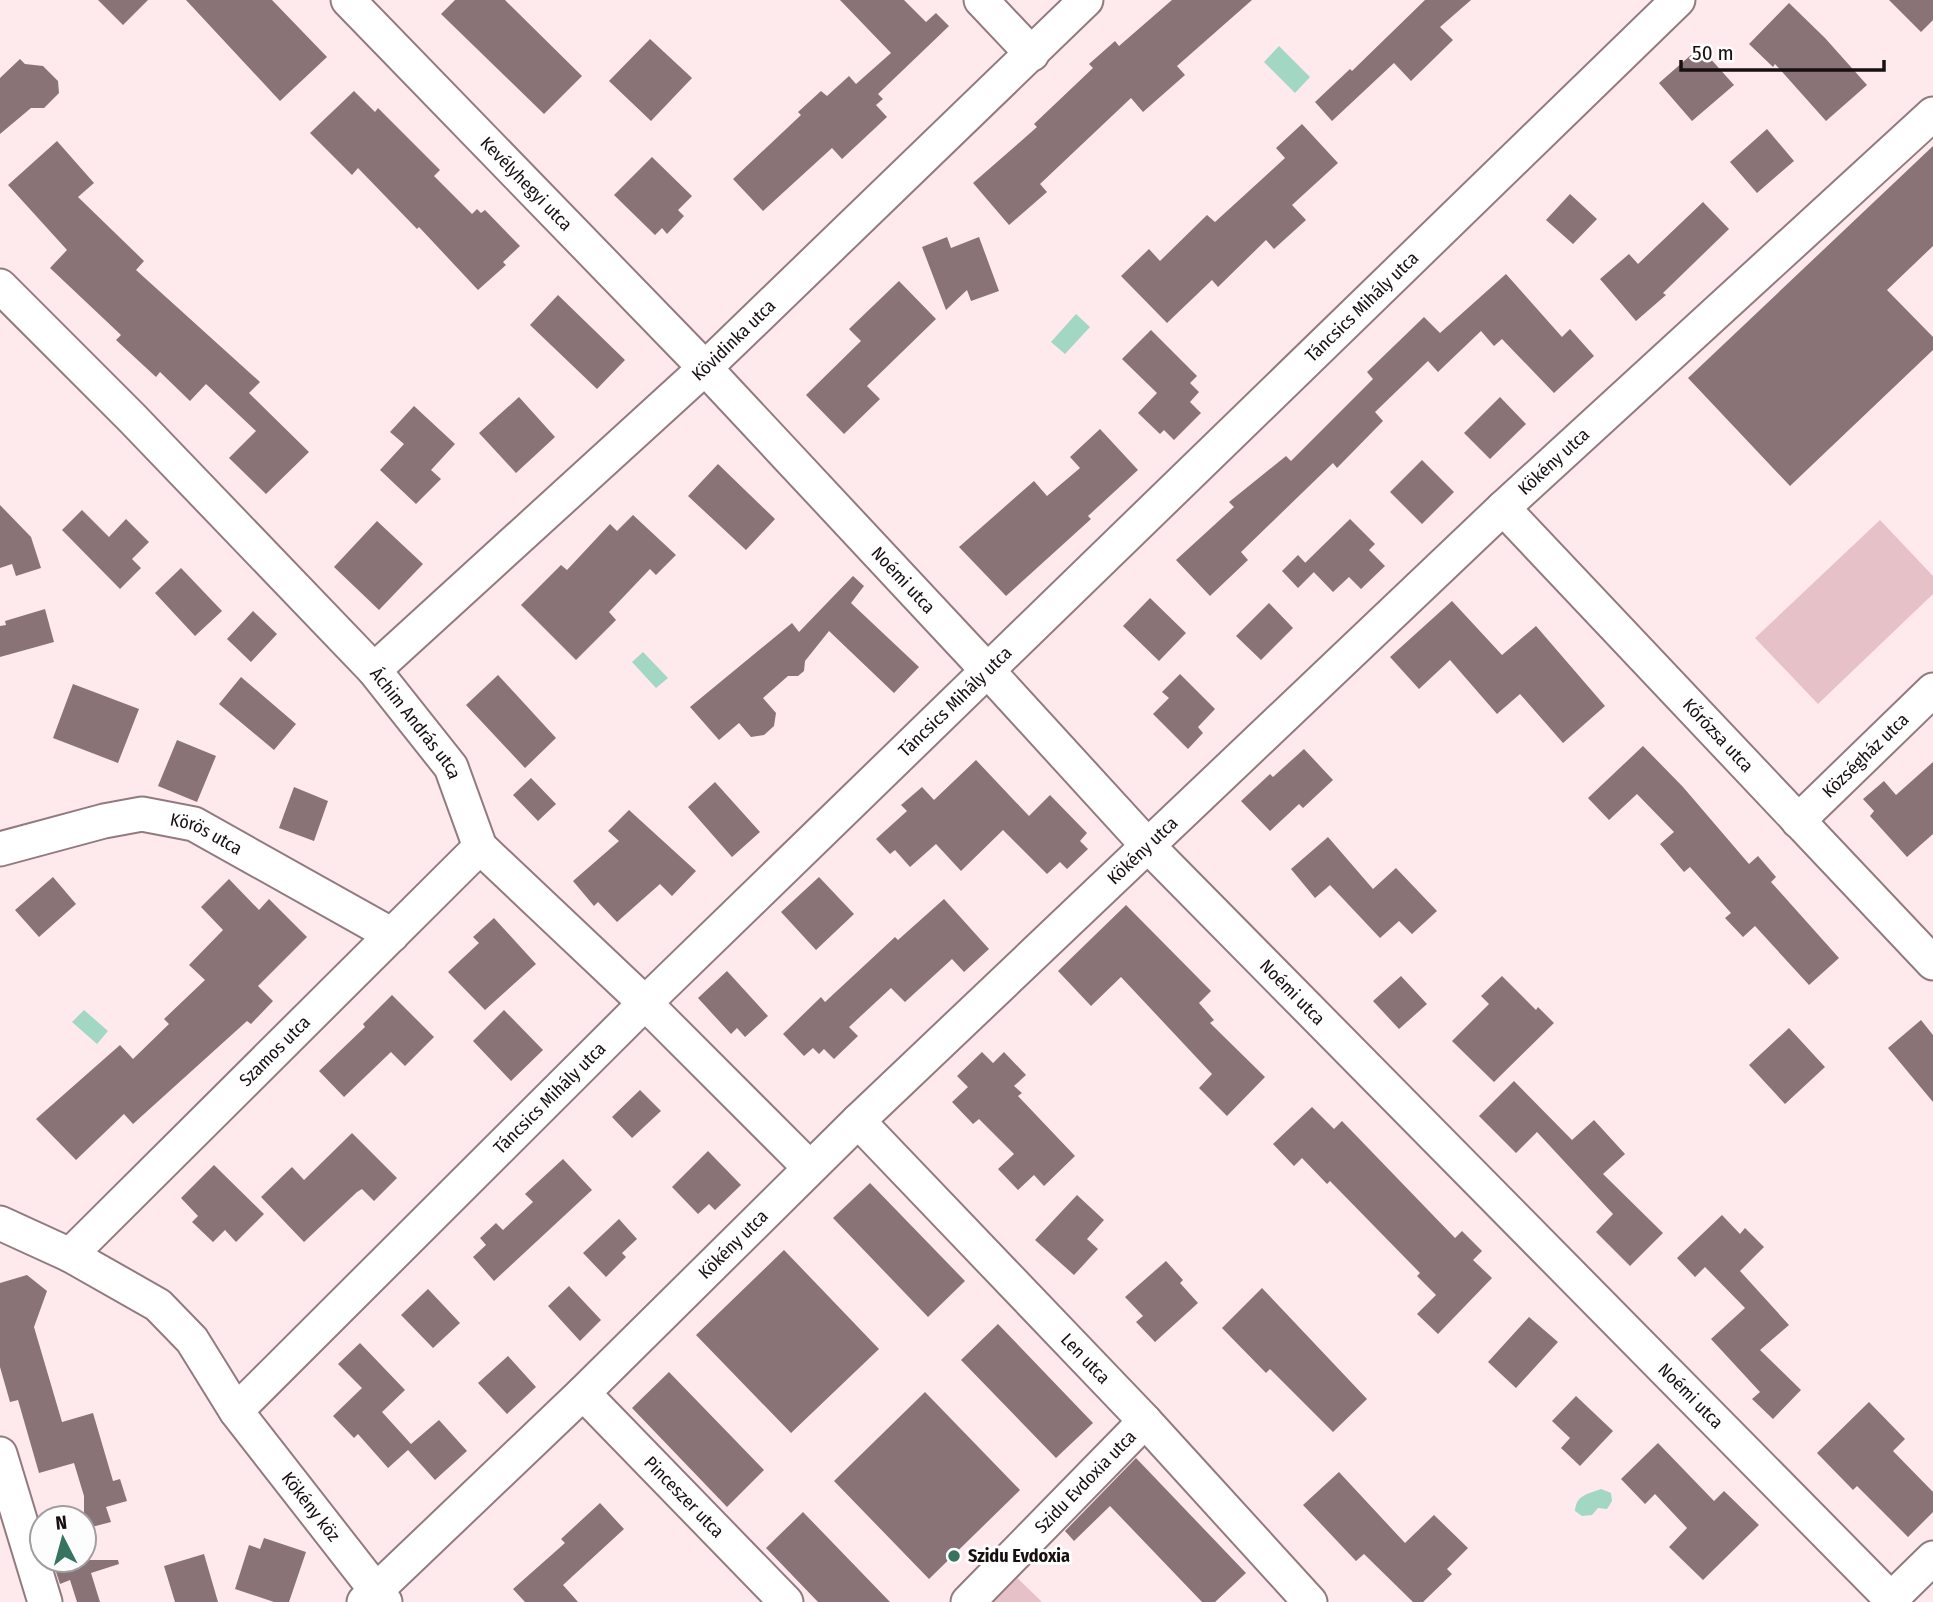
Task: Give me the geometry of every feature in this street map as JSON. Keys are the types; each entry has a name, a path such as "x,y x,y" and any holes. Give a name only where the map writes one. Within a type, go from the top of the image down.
{"street":[{"name":"Kevélyhegyi utca","path":"348,0 705,369"},
{"path":"981,0 1032,54"},
{"name":"Kövidinka utca","path":"374,670 705,369 1086,0"},
{"name":"Táncsics Mihály utca","path":"236,1411 645,1003 1678,0"},
{"name":"Kökény utca","path":"375,1598 858,1121 1503,508 1933,114"},
{"name":"Áchim András utca","path":"0,286 132,418 374,670 452,767 480,847 645,1003 810,1168"},
{"name":"Noémi utca","path":"705,369 1148,845 1891,1601"},
{"name":"Kőrózsa utca","path":"1503,508 1933,963"},
{"name":"Községház utca","path":"1798,821 1933,690"},
{"name":"Körös utca","path":"0,849 104,821 142,814 194,824 392,934"},
{"name":"Szamos utca","path":"70,1255 480,847"},
{"name":"Len utca","path":"858,1121 1145,1421 1289,1595"},
{"name":"Kökény köz","path":"0,1223 70,1255 158,1305 192,1340 236,1411 375,1598"},
{"name":"Pinceszer utca","path":"583,1393 786,1602"},
{"name":"Szidu Evdoxia utca","path":"968,1602 1145,1421"},
{"path":"0,1454 45,1602"},
{"path":"1891,1601 1933,1558"}],"shaded area":[{"path":"1279,46 1310,77 1295,93 1264,62"},
{"path":"1076,314 1090,327 1065,354 1051,342"},
{"path":"1880,520 1933,576 1933,594 1818,704 1755,638"},
{"path":"643,652 668,678 656,688 632,662"},
{"path":"84,1010 108,1031 97,1044 72,1022"},
{"path":"1601,1489 1611,1493 1612,1501 1607,1509 1598,1508 1592,1515 1582,1516 1575,1511 1580,1498"},
{"path":"1011,1572 1042,1602 981,1602"}],"building":[{"path":"98,0 148,0 123,25"},
{"path":"186,0 272,0 327,57 280,101"},
{"path":"455,0 505,0 582,76 544,114 441,14"},
{"path":"840,0 904,0 926,22 936,13 949,26 878,94 883,99 876,105 887,117 842,159 832,148 763,211 733,179 801,115 798,112 821,91 827,96 849,76 856,84 891,53"},
{"path":"1172,0 1252,0 1177,66 1185,75 1143,112 1131,98 1040,184 1047,192 1009,225 973,183 1037,127 1034,124 1093,68 1089,64 1115,41 1119,46"},
{"path":"1425,0 1471,0 1440,27 1453,40 1411,81 1394,63 1332,121 1315,102 1350,69 1352,71"},
{"path":"1889,0 1933,0 1933,20 1921,32"},
{"path":"1789,3 1867,85 1826,121 1775,64 1773,67 1749,44"},
{"path":"650,39 692,78 651,121 609,81"},
{"path":"1700,47 1734,85 1692,121 1659,83"},
{"path":"20,59 25,64 43,66 58,81 59,93 44,108 31,108 0,134 0,78"},
{"path":"354,91 375,112 378,108 440,170 434,176 472,214 477,209 481,213 485,210 520,246 503,262 506,265 478,290 419,227 417,229 358,168 352,175 310,133"},
{"path":"1302,124 1338,163 1292,205 1306,220 1274,249 1266,240 1218,287 1212,280 1167,323 1121,276 1149,249 1160,261 1207,215 1215,222 1285,158 1276,148"},
{"path":"1767,129 1794,161 1757,193 1730,162"},
{"path":"57,141 94,183 78,197 144,261 136,270 260,382 249,393 309,452 266,494 229,458 256,431 206,384 190,401 160,372 156,377 116,340 121,335 50,268 67,250 8,185"},
{"path":"1933,146 1933,246 1887,290 1933,337 1933,350 1790,486 1688,378"},
{"path":"652,157 692,196 678,210 684,216 667,234 662,228 655,235 614,195"},
{"path":"1570,194 1597,219 1573,244 1546,220"},
{"path":"1703,202 1729,229 1663,293 1666,295 1636,321 1600,279 1629,254 1638,264"},
{"path":"947,237 951,248 979,237 999,291 971,301 967,290 946,310 922,247"},
{"path":"1506,274 1562,337 1570,329 1594,356 1554,393 1502,339 1494,346 1481,331 1438,372 1428,361 1375,412 1383,421 1337,468 1333,463 1241,552 1248,560 1210,596 1176,560 1234,507 1229,502 1286,456 1291,461 1373,379 1367,372 1424,317 1440,333"},
{"path":"899,281 936,319 867,386 880,399 844,434 806,395 861,341 849,329"},
{"path":"558,295 625,360 597,389 530,325"},
{"path":"1151,330 1197,376 1190,383 1199,392 1190,402 1201,413 1174,440 1164,430 1160,434 1138,413 1157,393 1122,359"},
{"path":"519,397 555,437 516,473 479,433"},
{"path":"1500,397 1526,424 1490,459 1464,433"},
{"path":"414,406 455,444 431,470 441,479 416,504 380,470 404,444 390,432"},
{"path":"1100,429 1138,470 1088,516 1091,519 1006,596 959,547 1034,481 1047,496 1080,468 1070,457"},
{"path":"1422,460 1454,492 1422,524 1390,492"},
{"path":"718,464 775,519 746,550 688,496"},
{"path":"0,505 31,537 41,568 16,576 12,564 0,568"},
{"path":"82,510 109,537 126,519 149,542 132,559 141,568 120,589 62,530"},
{"path":"633,515 676,555 656,575 650,569 609,612 616,620 576,660 521,605 561,565 567,570 610,524 617,531"},
{"path":"1350,519 1375,544 1369,550 1385,566 1361,589 1349,577 1333,592 1305,563"},
{"path":"377,521 423,564 379,610 334,567"},
{"path":"1298,555 1314,572 1298,588 1282,571"},
{"path":"181,568 222,611 195,636 155,593"},
{"path":"853,576 864,586 851,603 919,667 894,693 829,631 805,661 804,671 798,676 788,676 763,698 776,713 774,726 764,735 751,737 739,723 719,740 690,707 792,623 799,632"},
{"path":"1150,598 1186,633 1159,661 1123,626"},
{"path":"1452,601 1502,655 1536,626 1605,706 1563,743 1520,694 1497,714 1450,660 1419,689 1390,657"},
{"path":"1269,603 1293,628 1261,660 1236,636"},
{"path":"45,609 54,642 0,657 0,626 6,625 5,621"},
{"path":"253,611 277,634 251,662 227,639"},
{"path":"1180,674 1215,709 1198,727 1203,733 1188,749 1153,714 1169,698 1162,692"},
{"path":"498,675 556,738 525,768 466,705"},
{"path":"241,677 296,724 274,750 219,704"},
{"path":"73,684 139,709 118,763 53,738"},
{"path":"177,740 216,756 197,802 158,786"},
{"path":"1643,746 1683,787 1749,864 1758,856 1776,877 1771,882 1839,958 1809,985 1755,926 1743,937 1725,918 1731,913 1690,867 1684,872 1660,844 1674,832 1637,794 1609,820 1588,798"},
{"path":"1304,749 1333,780 1303,808 1299,804 1270,831 1241,801 1270,774 1273,777"},
{"path":"976,760 1029,816 1050,795 1087,833 1080,841 1088,849 1067,869 1060,862 1047,874 1003,830 961,871 936,844 910,867 895,850 890,854 876,839 907,811 901,805 922,787 934,800"},
{"path":"1933,762 1933,834 1907,857 1870,816 1874,811 1863,799 1884,781 1896,795"},
{"path":"531,778 556,804 538,821 513,795"},
{"path":"715,782 760,832 732,857 688,807"},
{"path":"294,787 328,801 314,841 279,828"},
{"path":"629,810 696,871 672,896 660,884 617,922 598,902 594,906 573,881 619,841 608,831"},
{"path":"1328,837 1373,889 1396,868 1437,911 1412,934 1399,921 1380,938 1330,885 1315,898 1291,869"},
{"path":"53,877 76,904 39,937 15,910"},
{"path":"819,877 854,914 816,950 781,912"},
{"path":"229,879 259,910 269,899 307,937 258,986 273,1001 251,1024 247,1021 133,1124 124,1114 76,1160 36,1119 120,1045 133,1059 169,1024 164,1019 205,980 189,965 223,930 201,907"},
{"path":"944,899 989,949 964,972 952,959 905,1002 891,988 849,1027 858,1036 834,1059 824,1049 819,1054 813,1048 804,1056 783,1034 821,997 825,1002 895,937 898,940"},
{"path":"1126,905 1211,991 1199,1003 1214,1020 1210,1023 1265,1077 1227,1116 1199,1088 1212,1074 1121,977 1091,1006 1058,971"},
{"path":"494,918 536,964 485,1010 448,972 479,943 473,937"},
{"path":"727,971 768,1016 745,1037 737,1028 731,1034 698,998"},
{"path":"1401,976 1427,1004 1399,1029 1373,1001"},
{"path":"1502,976 1536,1010 1538,1007 1554,1023 1494,1082 1452,1041 1489,1004 1481,996"},
{"path":"392,995 434,1037 405,1066 391,1052 344,1097 319,1071 365,1027 363,1024"},
{"path":"504,1010 543,1050 511,1081 473,1041"},
{"path":"1921,1020 1933,1035 1933,1102 1888,1048"},
{"path":"1789,1028 1825,1067 1785,1104 1749,1065"},
{"path":"982,1052 993,1063 1004,1052 1026,1075 1014,1086 1022,1093 1018,1096 1075,1156 1044,1186 1034,1175 1018,1190 998,1169 1014,1154 979,1119 973,1124 952,1102 968,1087 957,1076"},
{"path":"1514,1081 1572,1140 1594,1120 1625,1154 1603,1174 1663,1233 1630,1266 1596,1232 1613,1214 1537,1132 1516,1153 1479,1116"},
{"path":"640,1090 661,1111 632,1138 612,1117"},
{"path":"1312,1107 1334,1129 1342,1121 1455,1238 1462,1231 1482,1251 1473,1260 1492,1278 1438,1334 1417,1314 1436,1295 1417,1276 1420,1273 1330,1181 1327,1184 1302,1158 1294,1166 1273,1144"},
{"path":"352,1133 397,1178 374,1201 362,1189 357,1192 304,1242 261,1197 292,1167 304,1180"},
{"path":"708,1151 741,1185 715,1210 709,1204 698,1214 672,1187"},
{"path":"563,1159 592,1190 494,1281 473,1257 486,1245 480,1238 496,1223 503,1230 533,1202 525,1194"},
{"path":"214,1165 264,1214 236,1242 225,1230 213,1242 192,1222 198,1216 181,1198"},
{"path":"870,1183 965,1281 928,1317 833,1218"},
{"path":"1077,1195 1104,1220 1087,1239 1098,1249 1074,1275 1035,1240"},
{"path":"1722,1215 1740,1234 1745,1228 1764,1247 1740,1271 1789,1325 1760,1350 1801,1390 1773,1419 1752,1399 1760,1392 1711,1339 1745,1308 1705,1267 1695,1277 1677,1258"},
{"path":"619,1219 637,1239 622,1253 626,1257 606,1277 583,1253"},
{"path":"784,1250 879,1349 791,1433 696,1335"},
{"path":"1166,1261 1183,1280 1180,1283 1198,1303 1155,1342 1136,1322 1143,1316 1125,1297"},
{"path":"27,1275 47,1291 34,1327 62,1422 93,1413 113,1481 120,1479 127,1501 106,1507 111,1522 98,1525 98,1504 84,1504 74,1463 39,1473 18,1400 10,1402 0,1367 0,1283"},
{"path":"569,1286 601,1320 580,1341 548,1306"},
{"path":"1262,1288 1367,1399 1333,1432 1270,1369 1266,1373 1222,1328"},
{"path":"428,1289 460,1323 433,1348 401,1315"},
{"path":"1529,1317 1558,1342 1516,1388 1488,1362"},
{"path":"998,1324 1093,1423 1056,1458 961,1360"},
{"path":"360,1343 405,1390 382,1412 411,1444 439,1420 467,1451 435,1480 408,1450 388,1468 358,1434 354,1438 333,1416 362,1388 338,1364"},
{"path":"508,1356 536,1387 507,1414 478,1383"},
{"path":"669,1372 764,1470 727,1507 632,1408"},
{"path":"925,1392 1020,1490 929,1579 834,1481"},
{"path":"1576,1396 1613,1431 1580,1466 1561,1448 1570,1438 1552,1421"},
{"path":"1869,1402 1905,1439 1893,1451 1933,1492 1933,1512 1908,1537 1857,1486 1853,1490 1817,1453"},
{"path":"1658,1443 1714,1501 1724,1491 1759,1525 1703,1580 1669,1547 1687,1528 1655,1494 1645,1504 1621,1479"},
{"path":"1136,1458 1246,1573 1215,1602 1202,1602 1110,1506 1074,1541 1065,1531"},
{"path":"1339,1472 1405,1543 1434,1515 1468,1548 1447,1569 1452,1574 1423,1602 1413,1602 1364,1554 1356,1561 1303,1505"},
{"path":"600,1503 624,1529 563,1585 578,1602 525,1602 513,1589 565,1543 561,1539"},
{"path":"803,1512 890,1602 818,1602 766,1548"},
{"path":"264,1538 306,1552 289,1602 274,1602 235,1589 249,1545 260,1549"},
{"path":"204,1554 218,1602 175,1602 164,1566"},
{"path":"98,1560 118,1560 119,1564 98,1571"},
{"path":"57,1574 91,1574 100,1602 77,1602 70,1580 60,1584"}],"place":[{"name":"Szidu Evdoxia","path":"954,1556"}]}
